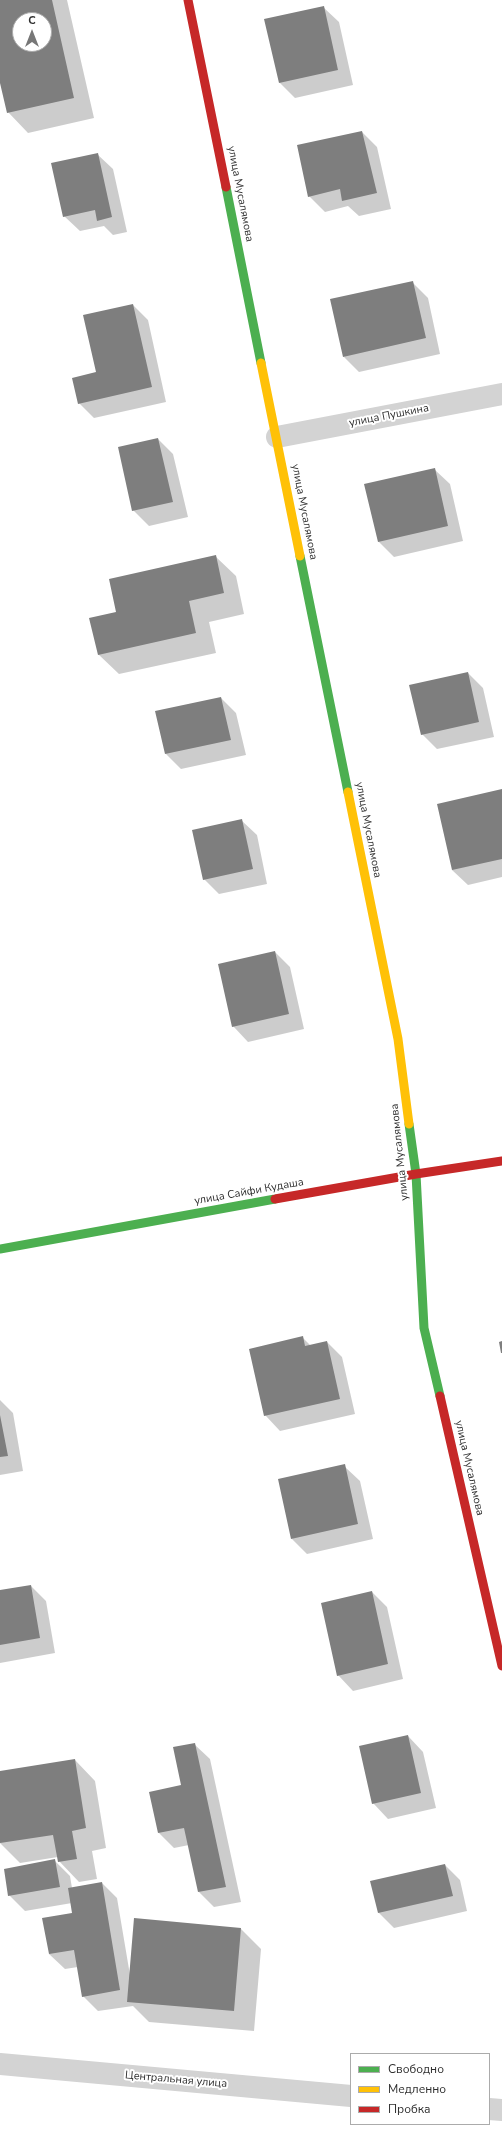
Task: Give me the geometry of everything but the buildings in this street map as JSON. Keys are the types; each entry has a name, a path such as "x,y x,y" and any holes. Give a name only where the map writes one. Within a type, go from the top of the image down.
{"street":[{"name":"улица Мусалямова","path":"188,0 398,1039 416,1174 424,1328 502,1666"},
{"name":"улица Пушкина","path":"277,437 502,394"},
{"name":"улица Сайфи Кудаша","path":"0,1249 416,1174 502,1161"},
{"name":"Центральная улица","path":"0,2064 350,2096"},
{"path":"490,2109 502,2110"}],"traffic: fast":[{"path":"226,187 261,363"},
{"path":"300,556 348,792"},
{"path":"409,1124 416,1174 424,1328 440,1396"},
{"path":"0,1249 275,1199"}],"traffic: slow":[{"path":"261,363 300,556"},
{"path":"348,792 398,1039 409,1124"}],"traffic: jam":[{"path":"188,0 226,187"},
{"path":"275,1199 416,1174 502,1161"},
{"path":"440,1396 502,1666"}]}
